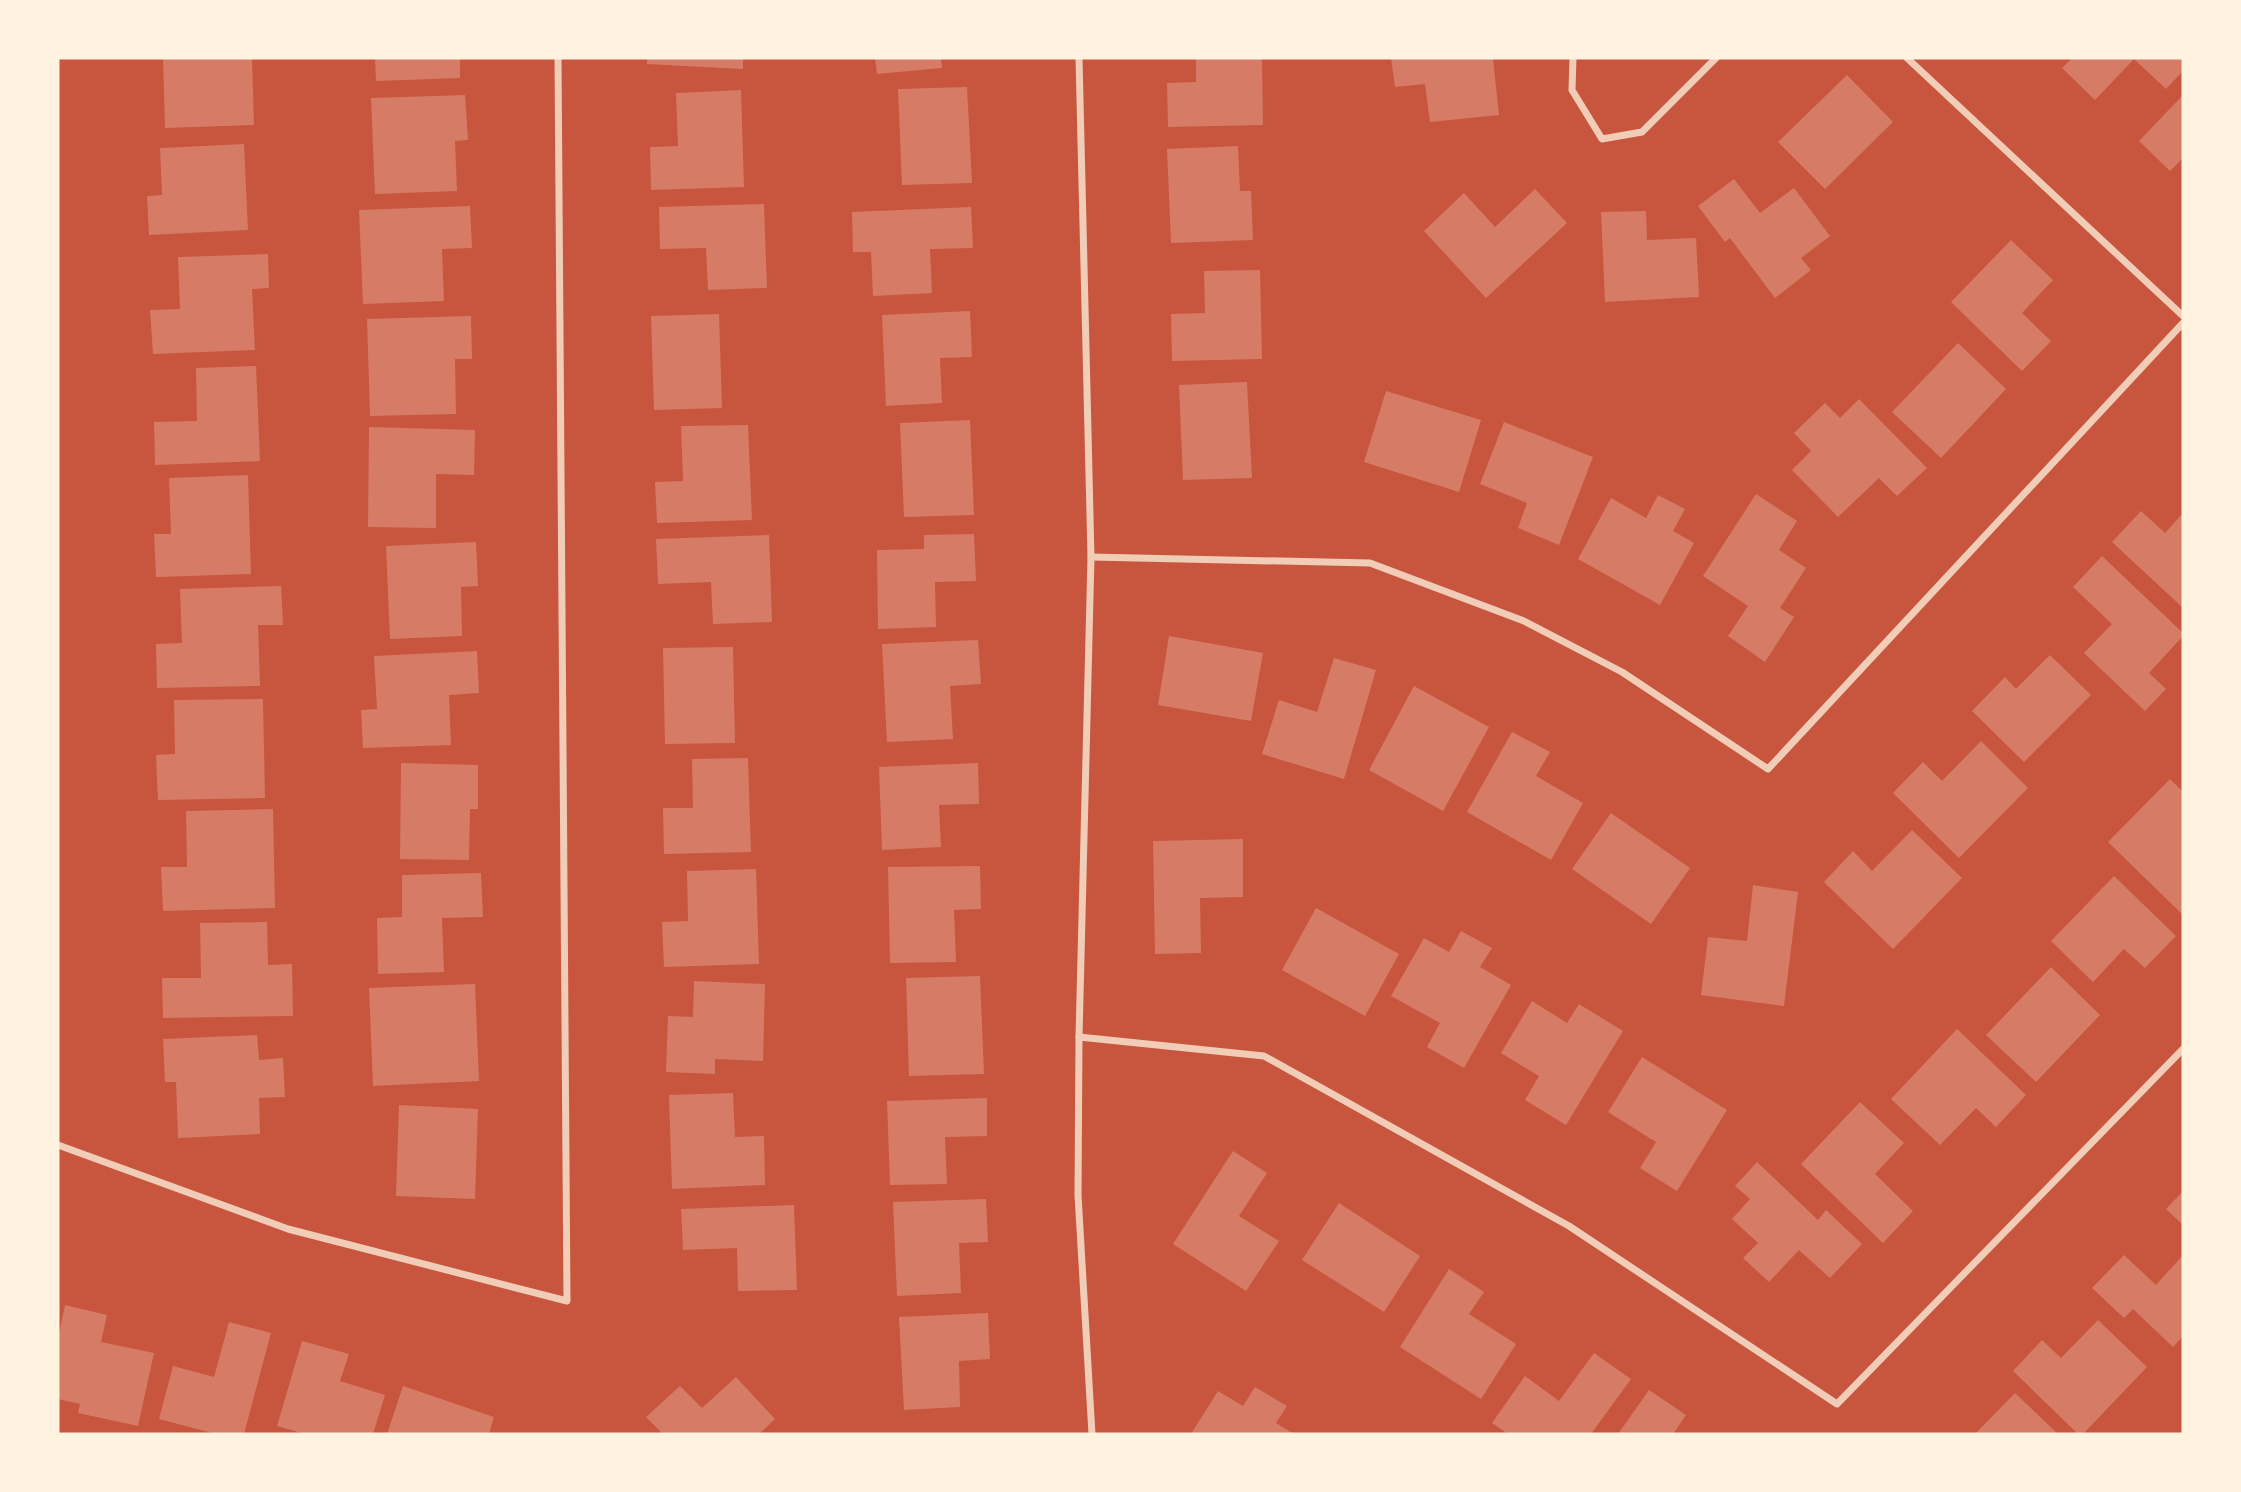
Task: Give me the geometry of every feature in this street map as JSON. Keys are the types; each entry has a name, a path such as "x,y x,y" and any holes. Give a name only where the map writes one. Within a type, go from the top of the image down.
{"street":[{"path":"58,1145 288,1229 568,1301 558,58"},
{"path":"1079,58 1091,557 1079,1037 1078,1195 1092,1434"},
{"path":"1573,58 1572,90 1602,139 1642,132 1716,58"},
{"path":"1907,58 2183,316"},
{"path":"1091,557 1370,563 1524,621 1622,672 1768,769 2183,323"},
{"path":"1079,1037 1264,1056 1569,1226 1837,1404 2183,1049"}],"building":[{"path":"163,58 252,58 254,125 165,128"},
{"path":"375,58 460,58 460,78 376,81"},
{"path":"647,58 743,58 743,69 647,64"},
{"path":"875,58 941,58 942,68 877,74"},
{"path":"1196,58 1262,58 1263,125 1168,127 1167,83 1196,82"},
{"path":"1391,58 1493,58 1499,115 1430,122 1425,84 1395,87"},
{"path":"2072,58 2183,58 2183,71 2166,89 2134,59 2095,100 2062,68"},
{"path":"1847,75 1893,122 1825,189 1778,142"},
{"path":"967,87 972,183 902,185 898,89"},
{"path":"741,90 744,187 651,190 650,147 678,146 676,93"},
{"path":"465,95 468,140 455,141 457,191 375,194 371,98"},
{"path":"2183,95 2183,158 2170,171 2139,141"},
{"path":"244,144 248,230 149,235 147,196 162,195 160,148"},
{"path":"1238,146 1240,191 1251,191 1253,240 1171,243 1167,149"},
{"path":"1734,179 1760,213 1794,188 1830,236 1801,258 1811,270 1775,298 1730,238 1725,242 1698,206"},
{"path":"1535,189 1567,223 1486,298 1424,231 1464,193 1495,227"},
{"path":"764,204 767,288 708,290 706,248 660,249 659,207"},
{"path":"470,206 472,248 442,249 444,301 363,304 359,210"},
{"path":"971,207 973,248 930,249 932,293 873,296 871,252 853,252 852,212"},
{"path":"1646,211 1647,240 1696,238 1699,297 1605,302 1601,212"},
{"path":"2011,240 2053,280 2022,313 2051,341 2022,371 1951,302"},
{"path":"268,254 269,288 252,289 255,350 153,354 150,310 180,309 178,257"},
{"path":"1260,270 1262,359 1172,361 1171,314 1205,313 1204,271"},
{"path":"970,311 972,357 940,358 942,403 886,406 882,315"},
{"path":"719,314 722,408 654,410 651,316"},
{"path":"471,316 472,359 455,359 456,414 370,416 367,319"},
{"path":"1958,343 2006,389 1941,458 1892,412"},
{"path":"256,366 260,461 155,465 154,422 197,421 196,368"},
{"path":"1247,382 1252,478 1183,480 1179,385"},
{"path":"1386,391 1481,420 1459,492 1364,462"},
{"path":"1859,399 1927,468 1897,496 1879,478 1838,517 1792,470 1811,451 1794,433 1825,403 1840,418"},
{"path":"970,420 974,515 904,517 900,423"},
{"path":"1504,422 1593,457 1559,545 1518,528 1527,503 1480,484"},
{"path":"748,425 752,520 657,523 655,482 683,481 681,426"},
{"path":"369,427 475,430 474,475 436,474 436,528 368,527"},
{"path":"248,475 251,574 156,577 154,534 171,534 169,478"},
{"path":"1756,494 1797,521 1779,550 1806,568 1780,608 1794,617 1765,662 1728,636 1748,606 1703,576"},
{"path":"1658,495 1685,509 1673,531 1694,543 1660,605 1578,559 1611,498 1646,518"},
{"path":"2141,511 2165,533 2183,513 2182,607 2112,542"},
{"path":"974,534 976,581 935,582 936,627 878,629 877,550 924,549 924,535"},
{"path":"769,535 772,622 713,624 711,582 658,584 656,539"},
{"path":"476,542 478,586 461,587 462,636 390,639 386,546"},
{"path":"2102,556 2183,633 2149,673 2166,689 2145,711 2084,653 2112,624 2073,587"},
{"path":"281,586 283,625 258,625 260,686 157,688 156,644 182,643 180,589"},
{"path":"1169,636 1263,653 1251,721 1158,705"},
{"path":"978,640 981,684 950,686 953,739 887,742 882,644"},
{"path":"733,647 735,743 665,744 663,648"},
{"path":"477,651 479,693 449,695 451,745 363,748 361,710 377,709 374,656"},
{"path":"2050,655 2091,695 2024,762 1972,711 2005,677 2016,689"},
{"path":"1334,658 1376,670 1344,779 1262,754 1279,700 1317,712"},
{"path":"1414,686 1489,727 1443,811 1369,770"},
{"path":"263,699 265,798 158,800 156,755 175,754 174,700"},
{"path":"1512,732 1550,752 1536,776 1583,803 1551,860 1467,812"},
{"path":"1981,741 2028,788 1959,858 1893,793 1923,762 1942,781"},
{"path":"748,758 751,852 664,854 663,808 693,808 692,759"},
{"path":"401,763 478,765 478,809 470,809 469,860 400,859"},
{"path":"978,763 979,804 939,805 941,847 882,850 879,767"},
{"path":"2170,779 2183,792 2183,915 2108,842"},
{"path":"273,809 275,908 163,911 161,867 187,867 186,811"},
{"path":"1611,813 1690,868 1651,924 1572,869"},
{"path":"1912,830 1962,878 1893,949 1824,882 1853,851 1872,871"},
{"path":"1243,839 1243,897 1200,898 1201,953 1155,954 1153,841"},
{"path":"980,866 981,909 954,910 956,962 890,963 888,867"},
{"path":"756,869 759,964 664,967 662,922 688,921 687,871"},
{"path":"481,873 483,917 442,918 444,972 378,974 377,918 402,917 402,875"},
{"path":"2114,876 2176,936 2145,968 2124,949 2093,982 2051,941"},
{"path":"1753,885 1798,892 1784,1006 1701,995 1708,937 1747,941"},
{"path":"1316,908 1399,954 1365,1016 1282,970"},
{"path":"267,922 268,965 292,964 293,1016 163,1018 162,978 201,978 200,923"},
{"path":"1461,931 1492,948 1480,967 1511,985 1464,1068 1427,1047 1440,1023 1391,996 1424,938 1449,952"},
{"path":"2051,967 2100,1015 2036,1082 1986,1035"},
{"path":"980,976 984,1074 909,1076 906,978"},
{"path":"694,981 765,984 763,1061 715,1059 715,1074 666,1072 668,1016 693,1017"},
{"path":"475,984 479,1081 373,1086 369,988"},
{"path":"1532,1001 1567,1023 1579,1004 1623,1031 1566,1125 1525,1100 1539,1076 1501,1053"},
{"path":"1957,1029 2026,1095 1996,1127 1976,1108 1940,1145 1891,1099"},
{"path":"257,1035 259,1060 283,1058 285,1097 259,1098 260,1134 178,1138 176,1082 165,1082 163,1039"},
{"path":"1642,1057 1727,1110 1677,1191 1640,1168 1656,1142 1608,1112"},
{"path":"733,1093 735,1137 764,1136 765,1185 672,1189 669,1095"},
{"path":"987,1098 987,1136 945,1137 947,1184 890,1185 887,1101"},
{"path":"1860,1102 1904,1143 1875,1174 1913,1211 1883,1243 1801,1164"},
{"path":"399,1105 478,1109 475,1199 396,1196"},
{"path":"1233,1151 1267,1173 1239,1216 1279,1241 1246,1291 1173,1244"},
{"path":"1757,1162 1818,1220 1826,1210 1862,1244 1830,1278 1799,1250 1769,1282 1743,1258 1758,1243 1732,1219 1750,1199 1735,1186"},
{"path":"2183,1191 2183,1225 2166,1209"},
{"path":"986,1199 988,1242 959,1243 961,1293 897,1296 893,1202"},
{"path":"1339,1203 1420,1256 1384,1312 1302,1260"},
{"path":"794,1205 797,1290 738,1291 737,1248 683,1250 681,1209"},
{"path":"2124,1255 2156,1285 2183,1255 2183,1336 2173,1347 2133,1309 2124,1318 2092,1288"},
{"path":"1449,1269 1484,1292 1469,1314 1516,1344 1481,1399 1400,1347"},
{"path":"65,1305 107,1315 101,1342 154,1353 138,1426 78,1413 80,1404 58,1399 58,1338"},
{"path":"988,1313 990,1359 959,1361 960,1407 904,1410 899,1317"},
{"path":"2098,1320 2147,1367 2083,1434 2078,1434 2013,1371 2042,1340 2061,1358"},
{"path":"229,1322 271,1333 244,1434 216,1434 159,1419 173,1366 214,1377"},
{"path":"302,1341 349,1354 340,1381 385,1395 373,1434 305,1434 277,1426"},
{"path":"1594,1353 1631,1379 1591,1434 1508,1434 1492,1423 1525,1376 1559,1401"},
{"path":"736,1377 775,1419 759,1434 663,1434 646,1417 680,1386 702,1408"},
{"path":"403,1386 494,1417 489,1434 387,1434"},
{"path":"1255,1387 1287,1406 1276,1423 1294,1434 1191,1434 1218,1391 1243,1406"},
{"path":"1649,1390 1686,1415 1673,1434 1618,1434"},
{"path":"2015,1393 2058,1434 1975,1434"}]}
